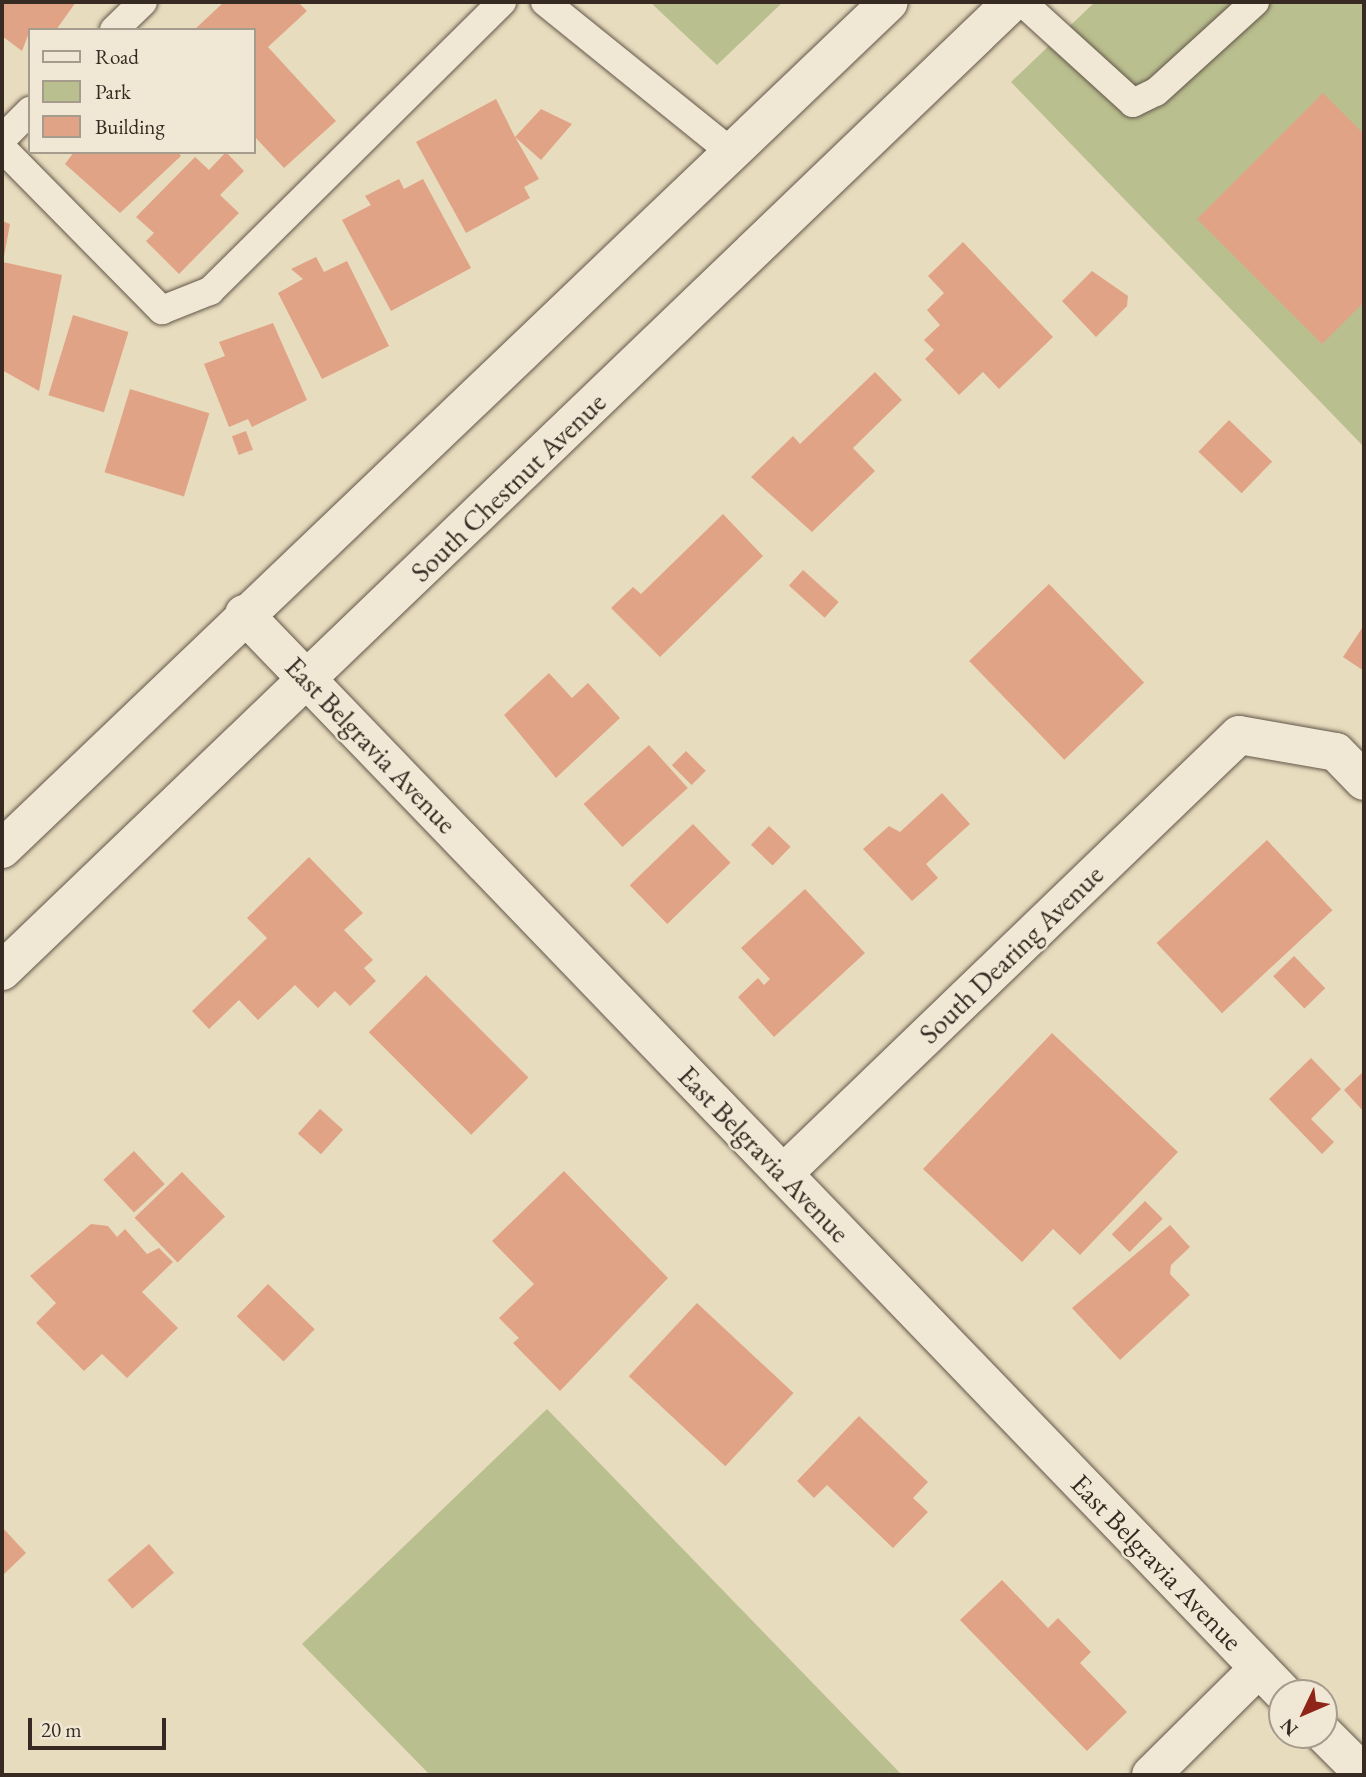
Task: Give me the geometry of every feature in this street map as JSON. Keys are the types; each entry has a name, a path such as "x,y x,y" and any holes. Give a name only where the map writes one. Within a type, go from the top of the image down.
{"main road":[{"path":"2,849 244,614 889,2"},
{"name":"South Chestnut Avenue","path":"2,971 1012,2"},
{"name":"East Belgravia Avenue","path":"244,614 1269,1679"},
{"name":"South Dearing Avenue","path":"783,1174 1239,735 1336,752 1364,781"},
{"path":"1151,1775 1268,1683"},
{"path":"1338,1748 1364,1774"}],"lane":[{"path":"116,28 143,2"},
{"path":"2,148 162,310 210,291 502,2"},
{"path":"545,2 732,153"},
{"path":"1022,2 1133,103 1156,92 1255,2"},
{"path":"2,139 28,113"}],"green space":[{"path":"650,2 783,2 717,65"},
{"path":"1095,2 1364,2 1364,447 1011,82"},
{"path":"547,1409 902,1775 430,1775 302,1644"}],"building":[{"path":"2,2 76,2 57,28 28,28 22,51 2,36"},
{"path":"224,2 298,2 307,11 268,47 336,121 284,168 256,138 256,28 196,28"},
{"path":"1323,93 1364,134 1364,302 1322,344 1197,219"},
{"path":"496,99 539,179 524,187 530,198 466,233 416,142"},
{"path":"541,109 572,124 541,160 515,137"},
{"path":"72,154 181,156 120,213 65,164"},
{"path":"224,154 228,154 244,171 220,195 239,213 179,274 146,241 154,233 136,217 195,157 209,170"},
{"path":"399,179 404,189 423,179 471,268 391,311 342,220 371,205 365,196"},
{"path":"2,221 10,224 3,262 62,275 39,391 2,370"},
{"path":"963,242 1053,337 999,389 983,372 959,395 925,359 934,350 924,340 940,325 927,310 944,293 928,276"},
{"path":"316,257 324,272 347,261 389,346 322,379 278,293 303,279 291,269"},
{"path":"1092,271 1128,296 1127,306 1096,337 1062,301"},
{"path":"73,315 128,332 104,412 48,395"},
{"path":"273,323 307,400 252,427 248,419 229,427 204,364 225,356 219,342"},
{"path":"875,372 902,400 853,448 875,471 812,532 751,477 793,436 800,444"},
{"path":"130,389 209,413 184,496 105,472"},
{"path":"1229,420 1272,462 1242,493 1198,452"},
{"path":"246,431 253,450 239,455 232,436"},
{"path":"723,514 763,556 660,657 611,608 633,587 641,594"},
{"path":"803,570 839,602 825,618 789,586"},
{"path":"1049,584 1144,683 1064,760 969,661"},
{"path":"1364,625 1364,671 1343,657"},
{"path":"549,673 572,698 588,683 620,718 556,778 504,715"},
{"path":"649,745 688,788 622,847 584,804"},
{"path":"686,751 706,771 692,785 672,765"},
{"path":"942,793 970,824 926,864 938,878 912,901 863,849 889,826 900,832"},
{"path":"693,824 731,863 667,924 630,885"},
{"path":"769,826 791,847 773,866 751,845"},
{"path":"1267,840 1332,910 1222,1013 1157,943"},
{"path":"309,857 363,913 344,930 373,960 364,968 376,981 350,1006 335,991 318,1008 295,985 258,1020 239,1000 209,1029 192,1011 267,938 247,918"},
{"path":"805,889 865,953 774,1037 738,997 758,978 764,985 770,979 741,948"},
{"path":"1294,956 1325,988 1304,1009 1273,976"},
{"path":"426,975 529,1078 471,1135 369,1032"},
{"path":"1052,1033 1178,1152 1080,1255 1053,1229 1022,1262 923,1169"},
{"path":"1311,1058 1341,1089 1311,1119 1334,1142 1322,1154 1269,1099"},
{"path":"1364,1071 1364,1112 1344,1090"},
{"path":"320,1109 343,1130 321,1154 298,1134"},
{"path":"134,1151 165,1184 134,1213 103,1180"},
{"path":"564,1171 668,1278 560,1391 513,1343 519,1338 499,1318 534,1284 492,1241"},
{"path":"182,1172 225,1217 178,1262 135,1218"},
{"path":"1145,1201 1163,1219 1129,1252 1112,1234"},
{"path":"91,1224 108,1226 117,1237 125,1229 147,1254 159,1248 173,1262 142,1292 178,1328 127,1378 102,1354 84,1371 36,1323 56,1303 30,1276"},
{"path":"1170,1225 1190,1247 1171,1265 1170,1274 1190,1295 1120,1360 1072,1308"},
{"path":"268,1284 315,1329 283,1362 237,1316"},
{"path":"697,1303 794,1393 725,1466 629,1376"},
{"path":"859,1416 928,1482 913,1498 928,1512 893,1548 827,1485 814,1498 797,1481"},
{"path":"2,1527 26,1553 2,1576"},
{"path":"149,1544 174,1573 132,1609 107,1580"},
{"path":"1002,1580 1048,1628 1058,1618 1091,1652 1080,1663 1127,1712 1087,1751 960,1620"}]}
